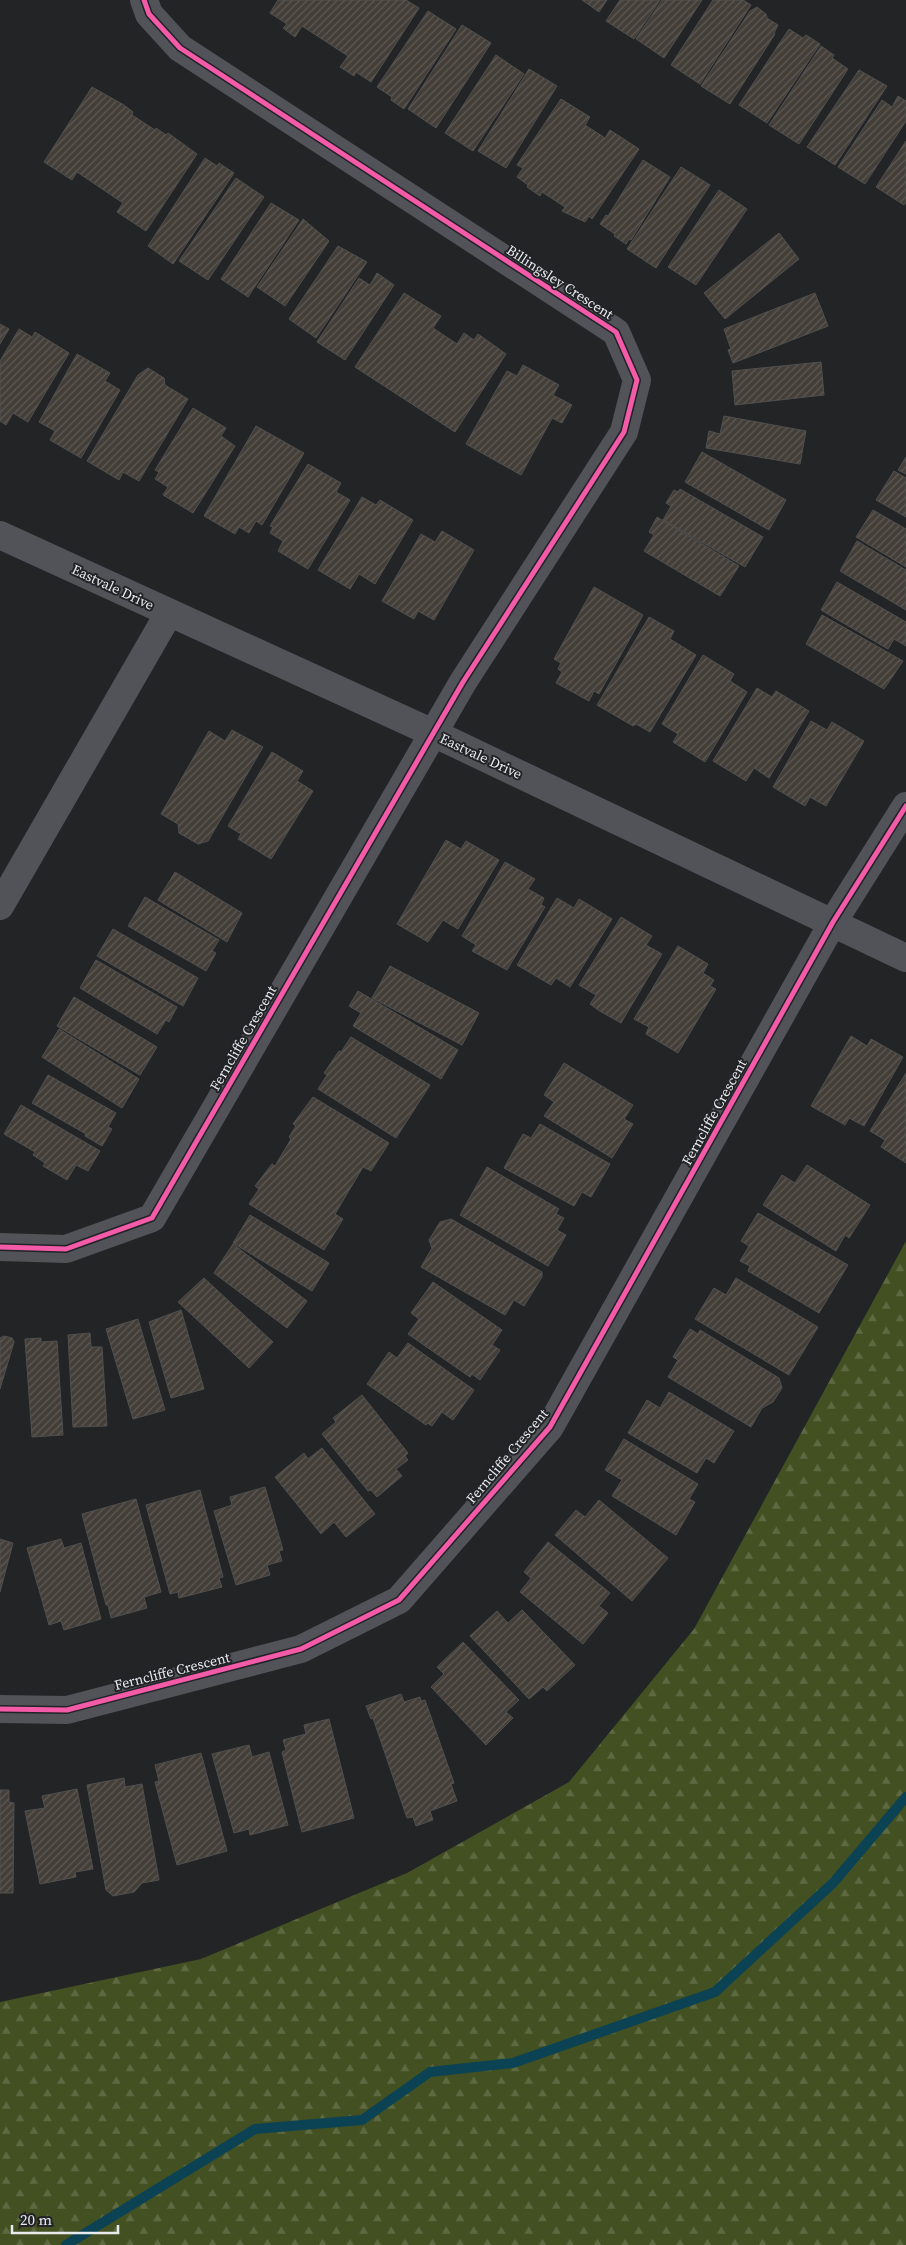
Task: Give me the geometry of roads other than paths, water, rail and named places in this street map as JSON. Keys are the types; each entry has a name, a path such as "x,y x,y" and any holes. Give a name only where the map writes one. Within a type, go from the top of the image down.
{"street":[{"name":"Billingsley Crescent","path":"144,0 149,14 180,48 616,332 637,380 624,432 433,734"},
{"name":"Eastvale Drive","path":"0,535 433,734 834,922 906,958"},
{"path":"0,906 169,613"},
{"name":"Ferncliffe Crescent","path":"0,1247 66,1249 152,1218 433,734"},
{"path":"834,922 906,806"},
{"name":"Ferncliffe Crescent","path":"0,1709 67,1710 301,1649 399,1600 550,1427 834,922"}],"waterway":[{"path":"66,2245 255,2129 362,2120 430,2072 513,2063 715,1992 833,1883 906,1797"}]}
